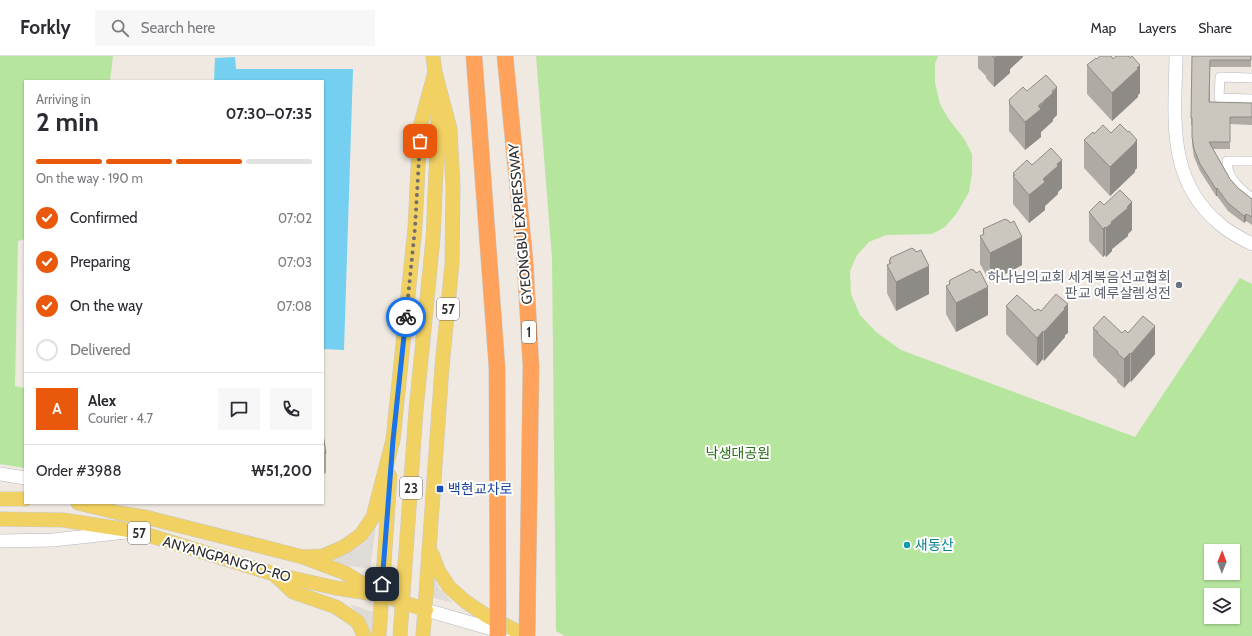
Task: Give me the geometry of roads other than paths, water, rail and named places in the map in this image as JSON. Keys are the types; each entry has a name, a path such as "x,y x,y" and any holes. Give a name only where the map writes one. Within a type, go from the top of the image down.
{"highway":[{"path":"474,56 497,367 498,636"},
{"name":"GYEONGBU EXPRESSWAY","path":"505,56 525,261 531,367 527,636"}],"main road":[{"name":"23","path":"400,636 416,410 433,238 438,128 433,56"},
{"name":"57","path":"303,557 324,556 344,547 361,535 373,517 393,440 415,228 420,127 435,72"},
{"name":"57","path":"426,610 442,367 452,264 453,187 450,129 435,72"},
{"path":"379,636 393,440"},
{"path":"0,499 24,499"},
{"name":"ANYANGPANGYO-RO","path":"82,504 119,513 145,517 303,557 345,573 382,596"},
{"name":"ANYANGPANGYO-RO","path":"0,519 63,520 135,532 274,574 336,588 382,596 426,610"},
{"path":"430,548 438,570 449,587 466,602 487,616 527,636"},
{"path":"274,574 293,592 336,607 358,622 364,636"},
{"path":"424,636 426,610"}],"street":[{"path":"1176,56 1175,130 1179,161 1184,174 1193,194 1213,218 1222,226 1252,244"},
{"path":"1252,78 1220,77 1219,98 1252,99"},
{"path":"1252,161 1227,160 1227,168 1236,183 1243,192 1252,198"},
{"path":"0,474 24,478"},
{"path":"106,504 119,513"},
{"path":"0,541 53,540 135,532"},
{"path":"426,610 516,636"}],"water":[{"path":"235,57 236,69 353,69 344,350 324,349 324,80 214,80 215,58"}],"place":[{"name":"하나님의교회 세계복음선교협회 판교 예루살렘성전","path":"1179,285"},
{"name":"백현교차로","path":"440,489"},
{"name":"새동산","path":"907,545"}],"park label":[{"name":"낙생대공원","path":"738,453"}]}
